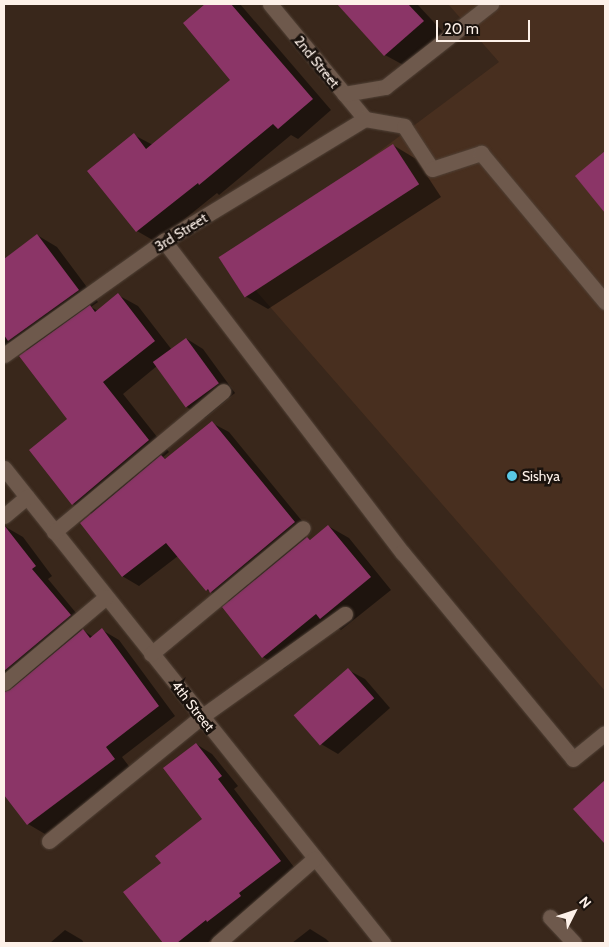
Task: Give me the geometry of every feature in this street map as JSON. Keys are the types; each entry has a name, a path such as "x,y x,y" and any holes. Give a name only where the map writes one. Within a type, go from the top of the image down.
{"street":[{"name":"2nd Street","path":"270,4 365,119"},
{"path":"344,94 385,87 491,4"},
{"path":"365,119 404,126 432,169 481,153 605,302"},
{"name":"3rd Street","path":"4,355 164,241 365,119"},
{"path":"164,241 402,552 572,759 605,733"},
{"path":"54,532 223,391"},
{"name":"4th Street","path":"4,468 314,859 383,943"},
{"path":"4,516 27,497"},
{"path":"151,654 303,528"},
{"path":"4,683 106,597"},
{"path":"49,841 201,717 345,614"},
{"path":"218,943 314,859"},
{"path":"550,917 574,943"}],"shaded area":[{"name":"Sishya","path":"448,4 605,4 605,691 231,262 499,62"}],"building":[{"path":"205,4 231,4 313,99 278,129 273,124 199,185 198,183 136,232 87,171 134,133 146,149 230,80 183,23"},
{"path":"337,4 408,4 424,21 384,56"},
{"path":"393,144 419,184 245,298 219,257"},
{"path":"605,151 605,213 575,176"},
{"path":"37,234 79,290 8,341 4,335 4,259"},
{"path":"118,293 155,341 103,382 149,440 72,505 29,450 67,419 19,356 90,305 95,312"},
{"path":"186,338 219,383 186,407 153,362"},
{"path":"212,421 295,522 210,593 208,589 206,591 166,543 122,577 80,523 161,455 165,459"},
{"path":"4,525 36,566 32,569 71,615 4,671"},
{"path":"328,525 371,577 320,619 316,614 262,658 222,607 307,537 310,540"},
{"path":"102,628 159,706 106,747 115,759 27,825 4,795 4,692 10,690 83,629 90,638"},
{"path":"348,668 374,698 320,745 294,715"},
{"path":"196,743 222,776 218,779 281,861 239,893 241,896 177,943 163,943 123,892 161,863 155,856 202,819 163,768"},
{"path":"605,780 605,844 573,809"}],"place":[{"name":"Sishya","path":"512,476"}]}
